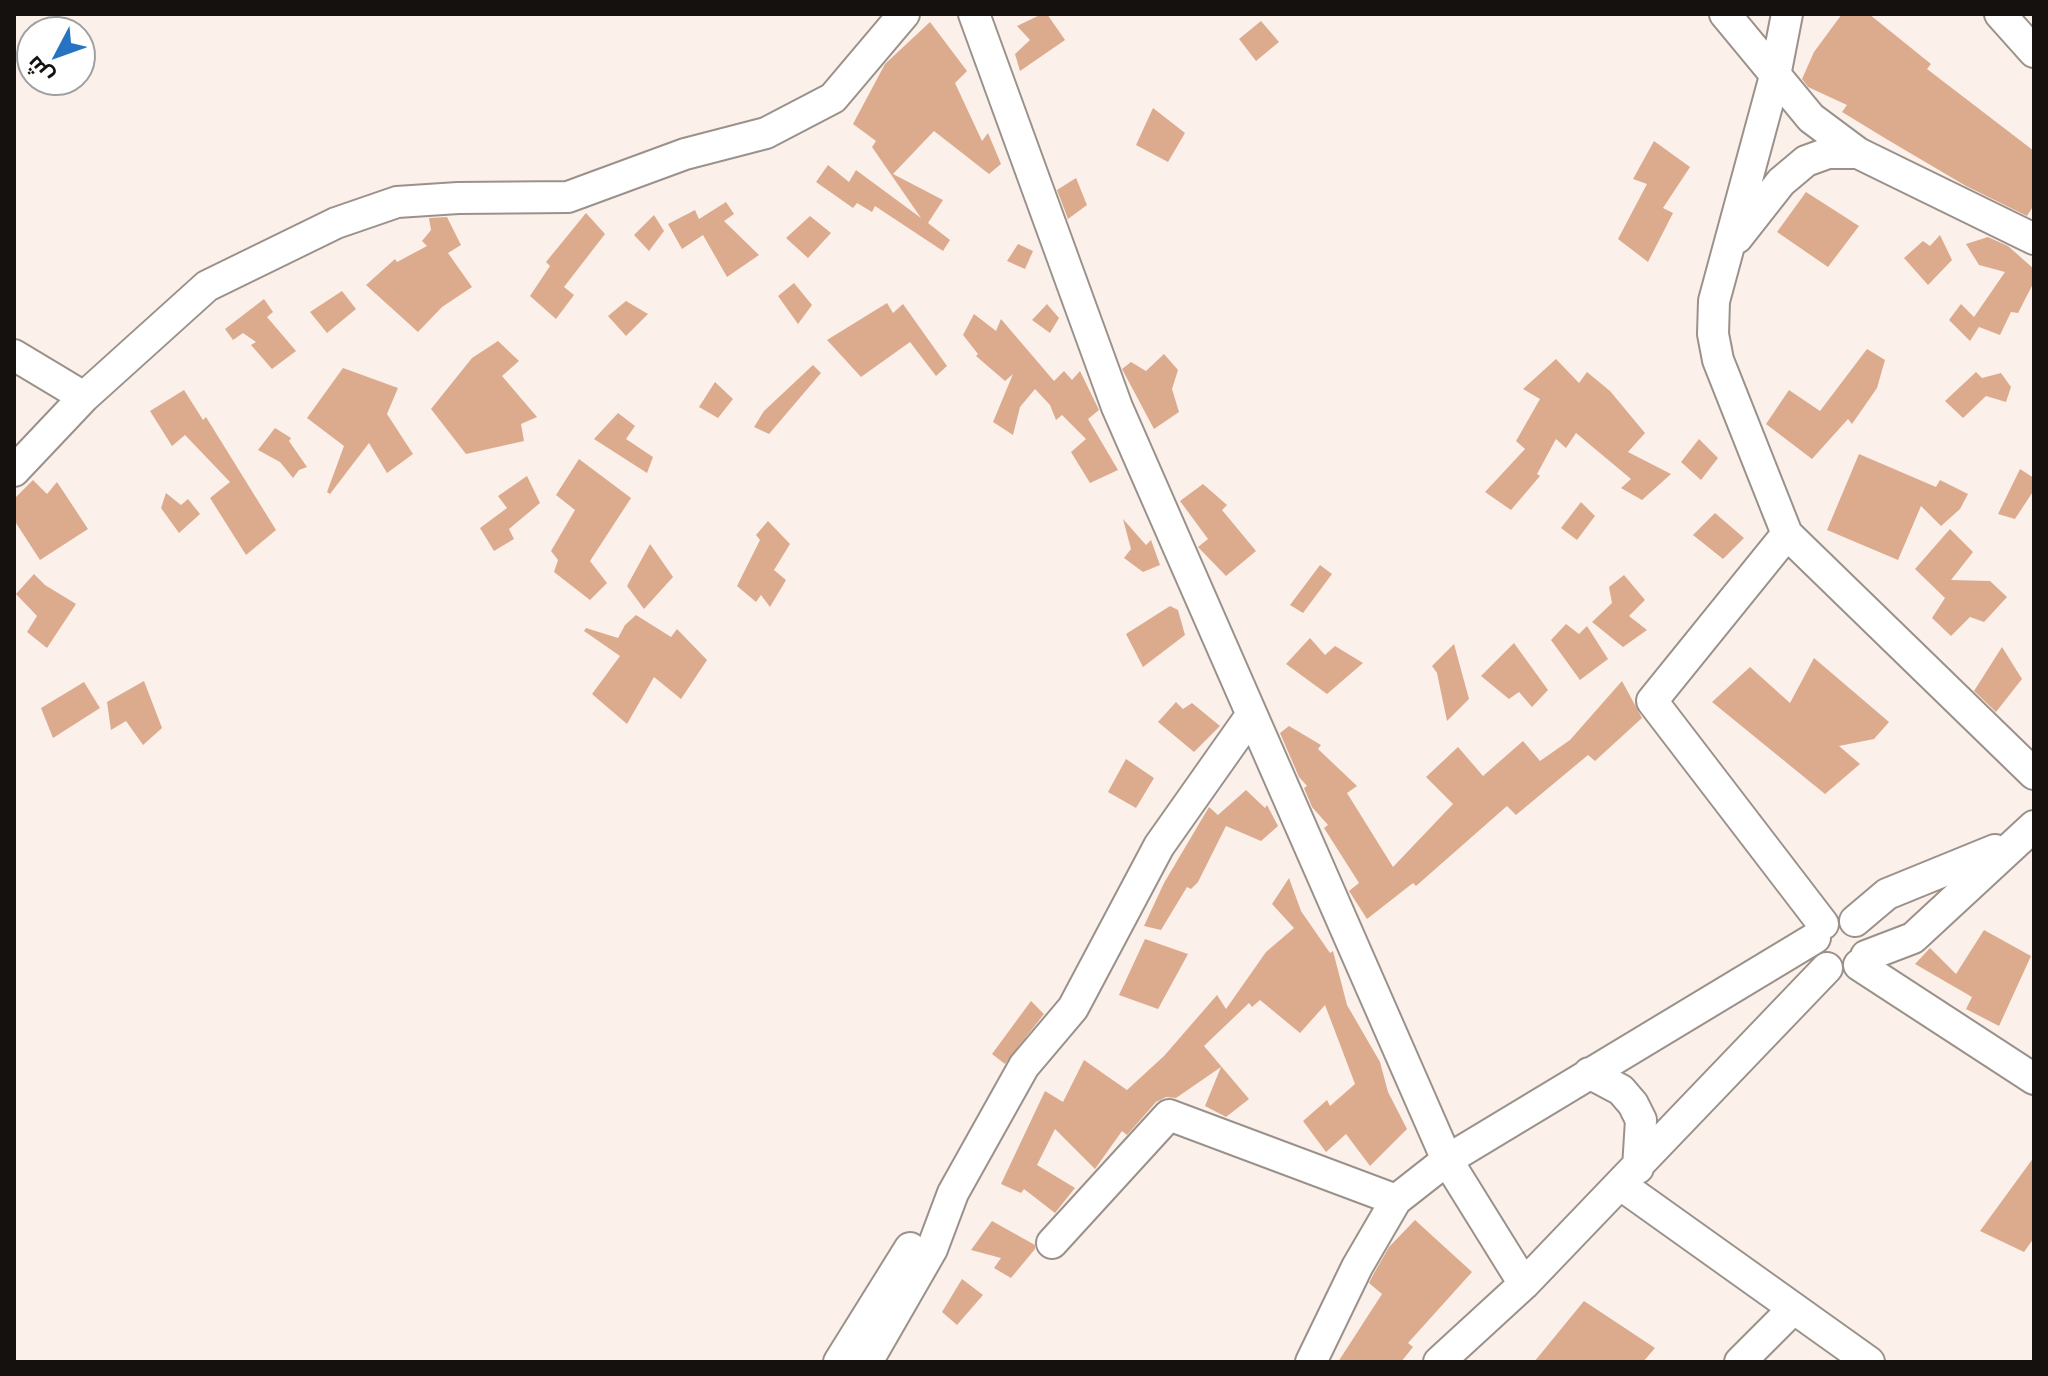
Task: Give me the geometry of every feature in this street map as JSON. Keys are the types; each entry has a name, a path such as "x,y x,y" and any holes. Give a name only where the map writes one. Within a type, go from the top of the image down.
{"street":[{"path":"14,471 84,397 207,286 336,223 397,202 568,197 685,154 766,133 833,98 904,14"},
{"path":"974,14 1117,407 1250,717 1447,1160 1524,1284"},
{"path":"1725,14 1811,118 1858,153 2034,239"},
{"path":"1787,14 1775,76 1714,301 1715,347 1787,534 2034,774"},
{"path":"2000,14 2034,52"},
{"path":"1729,250 1781,182 1806,161 1828,153 1858,153"},
{"path":"14,355 84,397"},
{"path":"1787,534 1652,701 1819,931 1816,955 1827,968 1844,971 1913,938 2023,835"},
{"path":"867,1362 932,1249 953,1193 1024,1066 1073,1008 1159,846 1250,717"},
{"path":"1855,921 1887,894 2023,835"},
{"path":"1314,1359 1357,1267 1396,1200 1447,1160 1839,917 1855,921 1866,934 1862,960"},
{"path":"1862,960 2034,1079"},
{"path":"1439,1362 1524,1284 1630,1177 1827,968"},
{"path":"1589,1073 1621,1090 1641,1120 1630,1177"},
{"path":"1052,1243 1169,1115 1396,1200"},
{"path":"1630,1177 1792,1310 1869,1362"},
{"path":"839,1362 917,1237 953,1193"},
{"path":"1740,1362 1792,1310"}],"building":[{"path":"1047,14 1065,40 1020,71 1015,54 1030,40 1017,26"},
{"path":"1842,14 1869,14 1931,64 1927,69 2034,151 2034,205 2027,216 1966,186 1842,112 1847,105 1808,87 1802,79 1814,52"},
{"path":"1261,21 1279,42 1256,61 1239,39"},
{"path":"930,22 967,71 955,83 982,141 988,133 1001,164 989,174 934,131 893,174 943,200 928,223 950,240 943,251 875,206 872,212 857,203 853,208 816,182 828,165 849,182 856,170 921,218 872,147 876,141 853,124 885,64"},
{"path":"1153,108 1185,133 1168,162 1136,145"},
{"path":"1654,141 1690,167 1663,208 1673,213 1648,262 1618,239 1647,184 1633,179"},
{"path":"1076,178 1087,205 1068,219 1057,190"},
{"path":"1806,192 1859,226 1828,267 1777,232"},
{"path":"726,202 734,214 724,221 759,255 727,277 703,235 682,249 668,224 695,210 699,219"},
{"path":"586,213 605,234 564,287 574,295 556,319 530,296 550,266 546,262"},
{"path":"654,215 664,231 649,251 634,235"},
{"path":"810,216 831,233 808,258 786,238"},
{"path":"447,217 461,245 448,253 472,287 442,307 418,332 366,285 395,259 397,262 427,246 422,241 431,230 429,218"},
{"path":"1940,235 1952,260 1928,285 1904,258 1923,241 1930,246"},
{"path":"1988,237 2008,246 2034,269 2034,282 2018,313 2011,312 2000,335 1979,327 1970,341 1949,320 1961,304 1974,317 2005,272 1979,265 1966,244"},
{"path":"1018,244 1033,251 1025,269 1007,261"},
{"path":"794,283 812,305 798,324 778,296"},
{"path":"342,291 356,309 327,333 310,312"},
{"path":"264,299 273,312 267,317 296,351 272,369 251,345 256,342 243,333 233,340 225,329"},
{"path":"626,301 648,314 626,336 608,316"},
{"path":"887,303 893,313 903,304 947,366 936,376 910,342 861,377 827,340"},
{"path":"1047,304 1059,318 1050,333 1032,320"},
{"path":"974,314 996,331 1001,319 1054,381 1064,371 1072,380 1080,371 1099,410 1088,419 1118,470 1090,483 1071,452 1086,439 1062,415 1056,420 1050,405 1035,389 1020,407 1013,435 993,422 1013,374 1005,381 976,356 978,354 963,335"},
{"path":"498,341 519,361 502,376 537,417 521,424 524,441 466,454 431,409 472,358"},
{"path":"1867,349 1885,360 1877,388 1852,424 1848,419 1812,459 1766,424 1789,390 1820,411"},
{"path":"1164,354 1178,370 1172,389 1179,412 1154,429 1122,369 1131,362 1146,371"},
{"path":"1556,359 1579,383 1587,372 1610,391 1645,433 1628,452 1671,474 1642,500 1621,488 1631,479 1576,433 1566,448 1556,439 1537,474 1540,476 1511,510 1485,492 1525,449 1516,441 1540,399 1523,389"},
{"path":"813,365 821,373 769,434 754,427 764,411"},
{"path":"343,368 398,388 387,414 413,454 387,473 369,443 330,494 327,492 344,446 307,418"},
{"path":"1976,372 1982,378 2001,373 2011,387 2006,402 1986,396 1963,418 1945,401"},
{"path":"715,382 733,399 718,418 699,407"},
{"path":"184,390 203,420 206,417 276,530 246,555 210,498 230,482 185,435 172,446 150,411"},
{"path":"618,413 635,426 626,439 653,457 647,473 594,439"},
{"path":"275,428 291,438 289,441 307,467 299,470 293,478 280,462 258,450"},
{"path":"1699,439 1718,458 1701,480 1681,462"},
{"path":"1859,454 1936,487 1940,480 1968,494 1960,509 1941,526 1921,506 1898,560 1827,530"},
{"path":"579,459 631,498 590,561 607,583 590,600 554,572 558,560 551,551 575,510 556,495"},
{"path":"2020,469 2034,478 2034,490 2015,519 1998,514"},
{"path":"527,476 540,503 509,529 514,539 494,551 480,528 507,508 498,496"},
{"path":"33,480 47,494 57,482 88,529 40,560 14,520 14,499"},
{"path":"1203,484 1227,505 1222,510 1256,551 1226,576 1198,547 1208,539 1180,501"},
{"path":"166,493 181,505 188,499 200,514 179,533 161,508"},
{"path":"1581,502 1595,516 1577,540 1561,528"},
{"path":"1715,513 1744,538 1723,559 1693,535"},
{"path":"1123,519 1146,545 1151,540 1160,565 1143,572 1124,558 1131,549"},
{"path":"768,521 790,544 774,570 786,580 770,607 761,595 756,602 737,586 760,540 756,535"},
{"path":"1950,529 1973,552 1951,580 1990,581 2007,597 1984,622 1970,617 1951,636 1932,618 1945,598 1915,569"},
{"path":"650,544 673,577 644,609 627,586"},
{"path":"1320,565 1332,574 1303,613 1290,605"},
{"path":"34,574 45,585 76,604 47,648 27,632 37,616 16,594"},
{"path":"1624,575 1645,600 1629,616 1647,630 1623,647 1592,622 1612,603 1609,587"},
{"path":"1170,606 1178,610 1185,635 1143,667 1126,634"},
{"path":"636,615 671,637 677,629 707,660 681,699 654,677 627,724 592,694 620,656 584,631 586,628 618,638 625,625"},
{"path":"1566,624 1579,634 1587,626 1608,659 1580,680 1551,640"},
{"path":"1310,638 1325,655 1335,646 1363,663 1327,694 1286,664"},
{"path":"1514,643 1548,690 1532,707 1519,692 1509,699 1481,676"},
{"path":"1454,644 1469,699 1447,721 1437,673 1432,666"},
{"path":"2002,647 2022,679 1996,712 1974,691"},
{"path":"1814,658 1889,722 1874,739 1839,746 1860,764 1825,794 1712,702 1750,667 1790,703"},
{"path":"144,681 162,728 143,745 126,721 111,730 107,702"},
{"path":"1622,681 1642,718 1595,761 1588,755 1516,815 1507,806 1416,886 1413,883 1367,919 1349,891 1359,883 1324,828 1328,825 1312,807 1304,788 1307,786 1299,777 1280,733 1289,726 1321,745 1318,749 1357,786 1347,793 1393,867 1453,804 1426,777 1458,747 1483,776 1523,741 1540,761 1570,740"},
{"path":"84,682 100,708 53,738 41,708"},
{"path":"1176,702 1183,709 1192,703 1220,726 1194,752 1158,722"},
{"path":"1126,759 1154,778 1136,808 1108,792"},
{"path":"1246,790 1265,808 1267,805 1278,826 1261,841 1226,826 1198,882 1191,889 1187,887 1161,930 1144,926 1164,883 1209,807 1218,815"},
{"path":"1289,878 1301,911 1330,953 1333,951 1347,1005 1380,1062 1388,1092 1407,1129 1370,1166 1346,1134 1326,1152 1303,1121 1327,1100 1330,1106 1355,1084 1325,1005 1300,1033 1260,1000 1252,1007 1249,1003 1204,1046 1249,1099 1226,1117 1205,1106 1221,1067 1176,1098 1166,1097 1156,1102 1127,1135 1122,1131 1095,1169 1055,1129 1037,1165 1075,1188 1055,1213 1024,1189 1021,1193 1001,1184 1045,1091 1063,1102 1084,1060 1127,1090 1164,1056 1217,995 1226,1009 1266,952 1294,928 1272,904"},
{"path":"1984,930 2031,956 1999,1026 1966,1009 1972,997 1915,964 1930,948 1956,974"},
{"path":"1145,939 1188,954 1158,1009 1119,995"},
{"path":"1031,1001 1044,1014 1005,1064 992,1054"},
{"path":"2034,1157 2034,1238 2024,1252 1980,1231"},
{"path":"1415,1220 1472,1272 1408,1343 1413,1347 1401,1362 1338,1362 1382,1294 1369,1283 1373,1275 1389,1247"},
{"path":"992,1221 1035,1245 1011,1278 994,1268 1001,1258 971,1250"},
{"path":"962,1279 983,1295 957,1325 942,1312"},
{"path":"1584,1301 1655,1348 1643,1362 1534,1362"}]}
